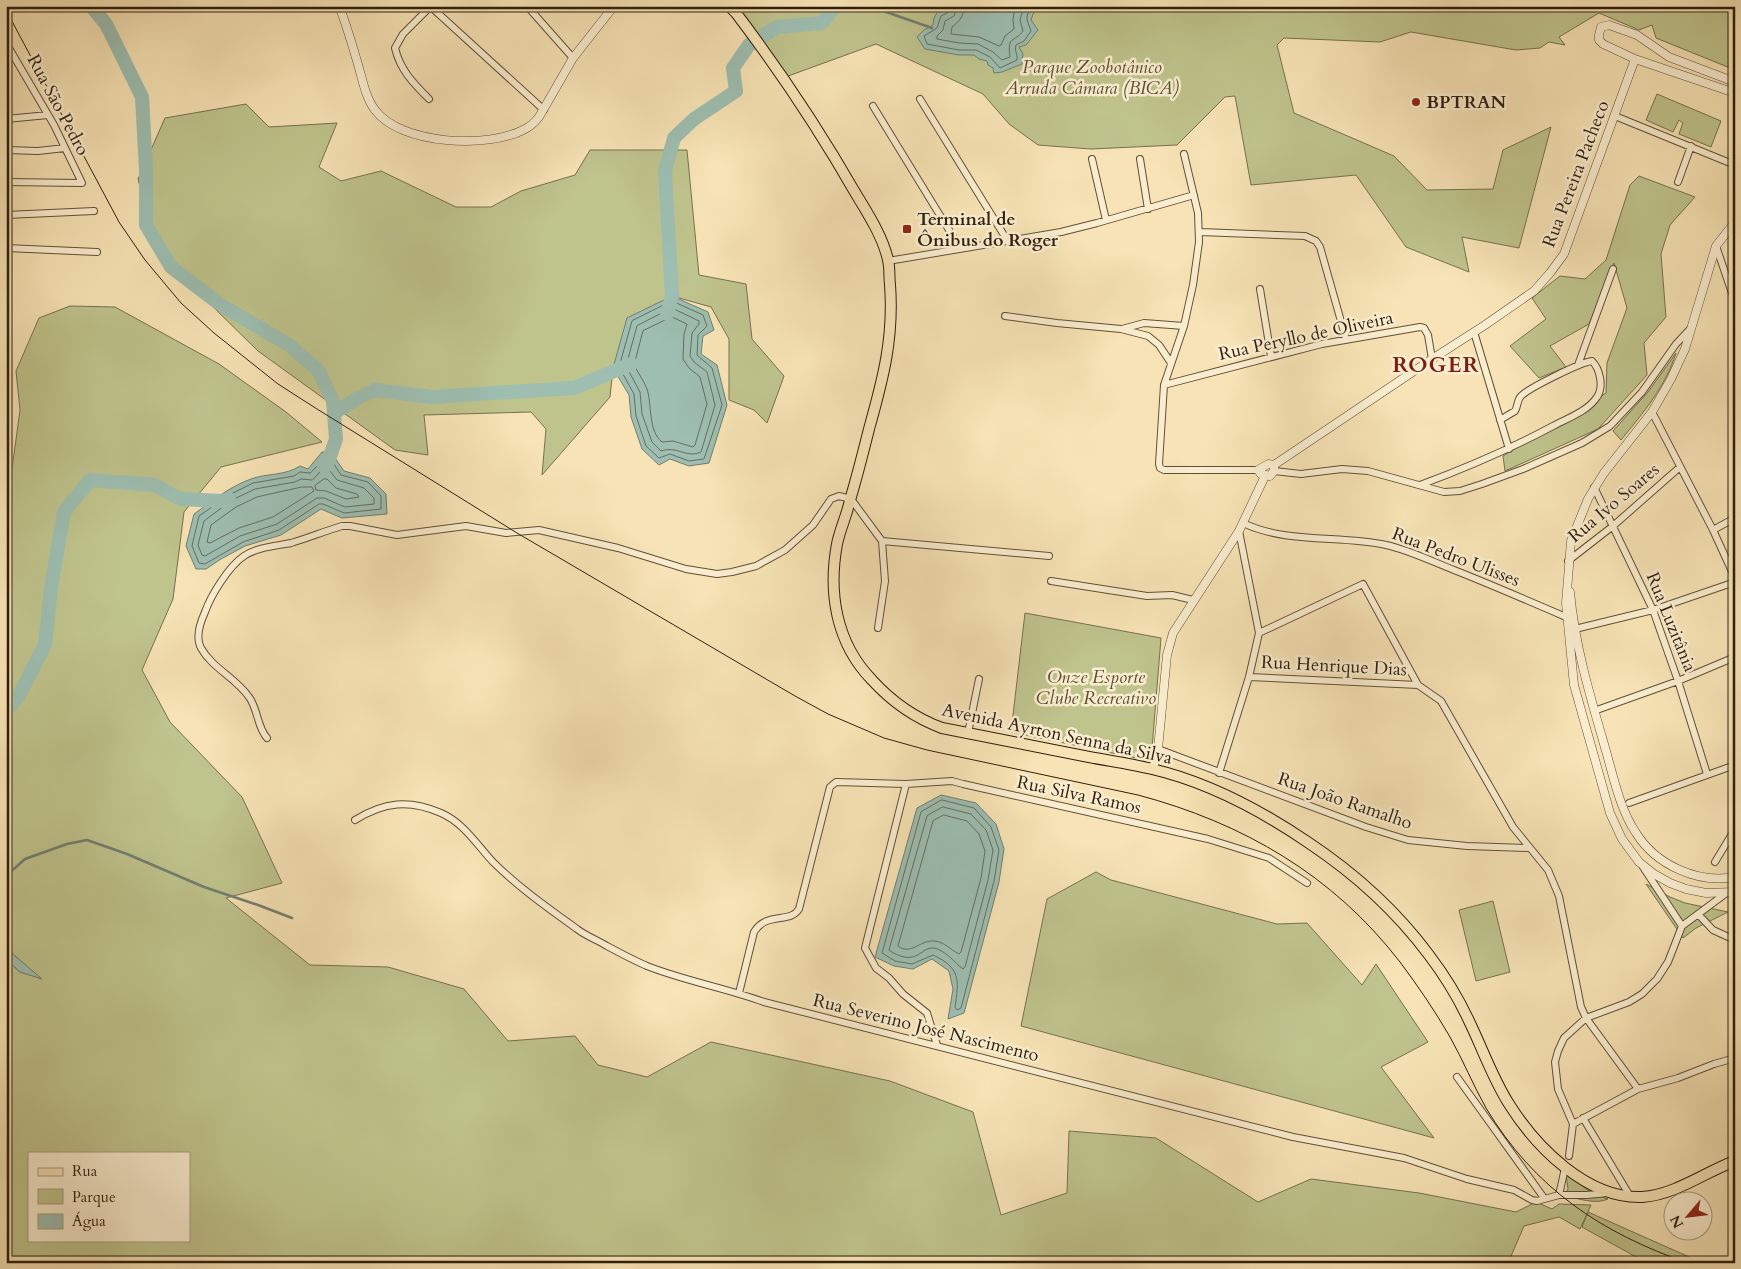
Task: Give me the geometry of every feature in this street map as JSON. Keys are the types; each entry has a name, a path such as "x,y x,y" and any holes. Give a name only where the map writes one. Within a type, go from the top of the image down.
{"main road":[{"name":"Avenida Ayrton Senna da Silva","path":"729,6 769,57 847,178 876,230 888,261 891,302 889,345 883,378 838,542 834,570 833,589 835,607 844,638 860,668 884,693 922,720 942,728 1153,769 1220,793 1265,815 1310,844 1354,876 1394,915 1428,954 1456,996 1509,1103 1536,1139 1565,1168 1592,1185 1610,1192 1642,1197 1665,1192 1735,1161"}],"street":[{"path":"339,6 366,93 373,108 380,117 391,125 436,139 484,141 502,137 525,129 533,124 544,110 573,58 614,6"},
{"path":"429,99 412,82 402,67 396,48 403,34 431,6 544,110"},
{"path":"529,7 573,58"},
{"path":"1735,82 1669,57 1632,33 1609,25 1601,27 1599,36 1601,42 1636,59 1735,93"},
{"name":"Rua São Pedro","path":"6,43 48,115 82,183 6,182"},
{"name":"Rua Pereira Pacheco","path":"1274,468 1432,358 1534,291 1550,273 1564,254 1636,59"},
{"path":"920,99 1007,240"},
{"path":"873,106 960,248"},
{"path":"6,119 48,115"},
{"path":"1615,116 1735,165"},
{"path":"1678,182 1691,146"},
{"path":"6,150 38,151 65,148"},
{"path":"1184,154 1194,195 1200,232 1193,285 1184,326 1164,385 1159,464 1160,468 1164,470 1258,470 1268,464 1274,468 1301,474 1342,470 1368,471 1444,492 1460,491 1523,469 1597,436 1634,403 1676,344 1692,326"},
{"path":"1092,159 1106,220"},
{"path":"1140,159 1148,208"},
{"path":"888,261 1060,232 1194,195"},
{"path":"6,215 94,211"},
{"path":"1682,926 1622,839 1606,799 1574,685 1566,617 1568,564 1571,541 1576,526 1594,487 1652,412 1680,361 1716,246 1735,222"},
{"path":"1200,232 1305,236 1316,241 1320,247 1346,339"},
{"path":"1716,246 1735,302"},
{"path":"6,248 97,252"},
{"path":"1578,365 1613,269"},
{"path":"1260,289 1271,356"},
{"path":"1005,316 1057,324 1120,329 1148,336 1158,345 1171,363"},
{"path":"1120,329 1144,323 1184,326"},
{"name":"Rua Peryllo de Oliveira","path":"1164,385 1271,356 1346,339 1420,327 1426,330 1428,335 1432,358"},
{"path":"1474,332 1509,449"},
{"path":"1420,485 1472,466 1509,449 1584,409 1598,396 1600,388 1600,379 1594,364 1592,361 1587,361 1529,390 1520,397 1515,411 1500,420"},
{"path":"1652,412 1735,578"},
{"name":"Rua Ivo Soares","path":"1568,564 1680,467"},
{"path":"1258,470 1260,474 1270,476 1274,468"},
{"path":"1153,769 1158,749 1169,643 1177,625 1239,531 1265,476"},
{"name":"Rua Luzitânia","path":"1594,487 1653,610 1678,681 1707,774"},
{"path":"267,738 262,732 256,710 248,695 208,657 198,642 198,633 205,610 217,589 237,562 249,553 342,526 397,535 466,526 506,533 539,530 618,548 686,569 717,574 756,566 785,550 813,525 834,497 839,496 851,500 882,541 885,580 878,628"},
{"path":"1712,530 1735,518"},
{"name":"Rua Pedro Ulisses","path":"1243,523 1254,528 1285,534 1388,545 1475,578 1566,617"},
{"path":"1219,773 1249,677 1259,633 1239,531"},
{"path":"882,541 1048,556"},
{"path":"1568,564 1575,629 1584,674 1628,820 1641,840 1654,854 1683,872 1706,878 1735,877"},
{"path":"1051,581 1147,596 1172,595 1193,600"},
{"path":"1575,629 1653,610 1735,582"},
{"path":"1259,633 1363,584 1418,685 1441,700 1513,827 1548,870 1559,896 1577,995 1586,1018 1638,1089"},
{"path":"1594,712 1678,681 1735,657"},
{"name":"Rua Henrique Dias","path":"1249,677 1418,685"},
{"path":"968,733 979,679"},
{"name":"Rua João Ramalho","path":"1158,749 1366,827 1408,840 1459,846 1529,848"},
{"path":"1629,803 1735,765"},
{"name":"Rua Silva Ramos","path":"739,993 757,926 765,921 791,916 799,909 830,787 836,782 906,784 952,781 1208,839 1268,858 1307,883"},
{"path":"906,784 865,948 876,968 889,978 903,994 927,1013 937,1045"},
{"name":"Rua Severino José Nascimento","path":"355,820 366,813 392,804 422,806 442,813 461,825 493,862 508,876 579,931 628,957 694,981 764,1002 1293,1137 1404,1158 1467,1180 1507,1188 1532,1200 1541,1199"},
{"path":"1715,862 1735,829"},
{"path":"1639,862 1654,874 1686,889 1706,893 1725,894 1735,892"},
{"path":"1569,1156 1572,1124 1558,1089 1556,1062 1558,1050 1564,1038 1586,1018 1629,1002 1642,994 1657,979 1668,962 1682,926 1725,894"},
{"path":"1698,914 1713,930 1735,940"},
{"path":"1572,1124 1638,1089 1678,1078 1735,1058"},
{"path":"1457,1076 1541,1199 1559,1195 1587,1195 1610,1192"},
{"path":"1583,1118 1630,1196"},
{"path":"1559,1195 1565,1168"}],"green space":[{"name":"Parque Zoobotânico Arruda Câmara (BICA)","path":"730,6 1735,6 1735,70 1656,38 1652,25 1639,30 1599,13 1559,37 1565,45 1549,42 1540,48 1516,50 1411,32 1380,42 1284,38 1277,45 1294,113 1394,156 1427,190 1493,189 1503,150 1551,127 1519,248 1462,237 1469,272 1406,247 1356,175 1251,185 1235,96 1225,97 1177,145 1091,149 1038,145 1009,124 983,94 876,44 780,79"},
{"path":"1657,94 1721,121 1711,147 1679,134 1683,123 1679,120 1673,132 1646,120"},
{"path":"246,104 269,127 337,123 319,167 341,181 381,171 456,207 491,207 521,191 575,175 590,150 687,150 699,275 746,284 752,339 784,376 767,423 754,410 729,400 729,339 711,307 672,296 613,368 610,397 542,475 546,429 531,412 424,415 428,455 395,450 258,351 156,251 138,179 165,118"},
{"path":"1639,176 1695,197 1670,225 1661,254 1666,317 1644,343 1647,375 1598,429 1505,471 1503,456 1606,393 1607,363 1627,308 1614,263 1589,324 1550,346 1566,367 1539,378 1510,346 1546,319 1532,298 1560,276 1585,279 1606,260 1630,185"},
{"path":"70,306 115,307 219,364 286,412 322,442 221,467 184,512 173,599 142,670 170,722 242,797 282,883 226,898 310,965 388,967 464,989 508,1041 575,1036 598,1065 647,1077 711,1042 890,1081 973,1112 1001,1215 1067,1193 1069,1131 1156,1138 1258,1202 1311,1179 1419,1193 1516,1212 1536,1202 1552,1209 1559,1204 1591,1205 1580,1229 1559,1217 1524,1226 1508,1263 6,1263 6,959 20,972 40,978 6,946 6,881 10,878 6,879 6,638 8,638 11,611 6,606 6,513 20,410 16,371 39,318"},
{"path":"1676,353 1660,388 1621,440 1613,431 1648,392"},
{"name":"Onze Esporte Clube Recreativo","path":"1025,613 1161,638 1151,761 1011,732"},
{"path":"1096,872 1111,880 1277,924 1307,923 1362,985 1376,964 1428,1042 1381,1067 1434,1138 1021,1026 1047,899"},
{"path":"1646,884 1685,903 1728,912 1696,928 1683,938"},
{"path":"1493,901 1510,972 1476,981 1459,910"},
{"path":"1566,1174 1592,1193 1608,1199 1592,1201 1564,1196 1568,1189"},
{"path":"1588,1212 1696,1260 1710,1263 1647,1263 1582,1227"}],"water":[{"path":"950,6 1039,6 1031,20 1038,30 1026,45 1019,47 1023,54 1022,64 994,73 993,68 988,65 987,61 979,59 974,55 959,55 925,49 917,37 933,25 938,11"},
{"path":"672,296 708,312 714,330 703,336 701,354 717,365 727,405 709,463 689,466 670,459 659,465 642,449 631,417 629,395 613,368 627,318"},
{"path":"322,452 337,452 335,458 344,471 370,478 386,494 387,514 342,518 321,509 281,535 245,546 206,569 196,569 186,546 194,514 214,499 243,482 282,473 300,466 308,469"},
{"path":"941,795 976,803 996,824 1004,849 999,882 964,1013 948,1019 953,989 949,971 932,959 913,969 894,966 875,957 917,808"},
{"path":"6,946 42,979 20,972 6,959"}],"waterway":[{"path":"91,6 106,24 142,97 146,170 146,225 171,267 221,305 289,345 318,370 333,401 336,439 327,465 324,466"},
{"path":"667,314 672,296 665,171 674,138 694,119 736,91 733,68 749,45 777,27 822,23 835,6"},
{"path":"832,10 848,6"},
{"path":"869,6 932,28"},
{"path":"334,413 375,390 432,397 574,388 631,364"},
{"path":"6,711 18,697 45,645 51,588 64,512 90,480 155,485 180,499 222,501 229,499"},
{"path":"6,876 25,859 67,844 87,840 127,854 204,887 292,918"}],"tram line":[{"path":"6,10 119,222 145,260 181,303 214,333 278,384 517,533 828,714 884,738 927,750 1138,795 1177,807 1249,837 1283,856 1315,878 1346,903 1374,931 1400,962 1450,1037 1486,1108 1526,1162 1572,1204 1599,1222 1656,1251 1688,1263"}],"place":[{"name":"BPTRAN","path":"1416,102"},
{"name":"Terminal de Ônibus do Roger","path":"907,229"}],"district":[{"name":"ROGER","path":"1436,365"}]}
